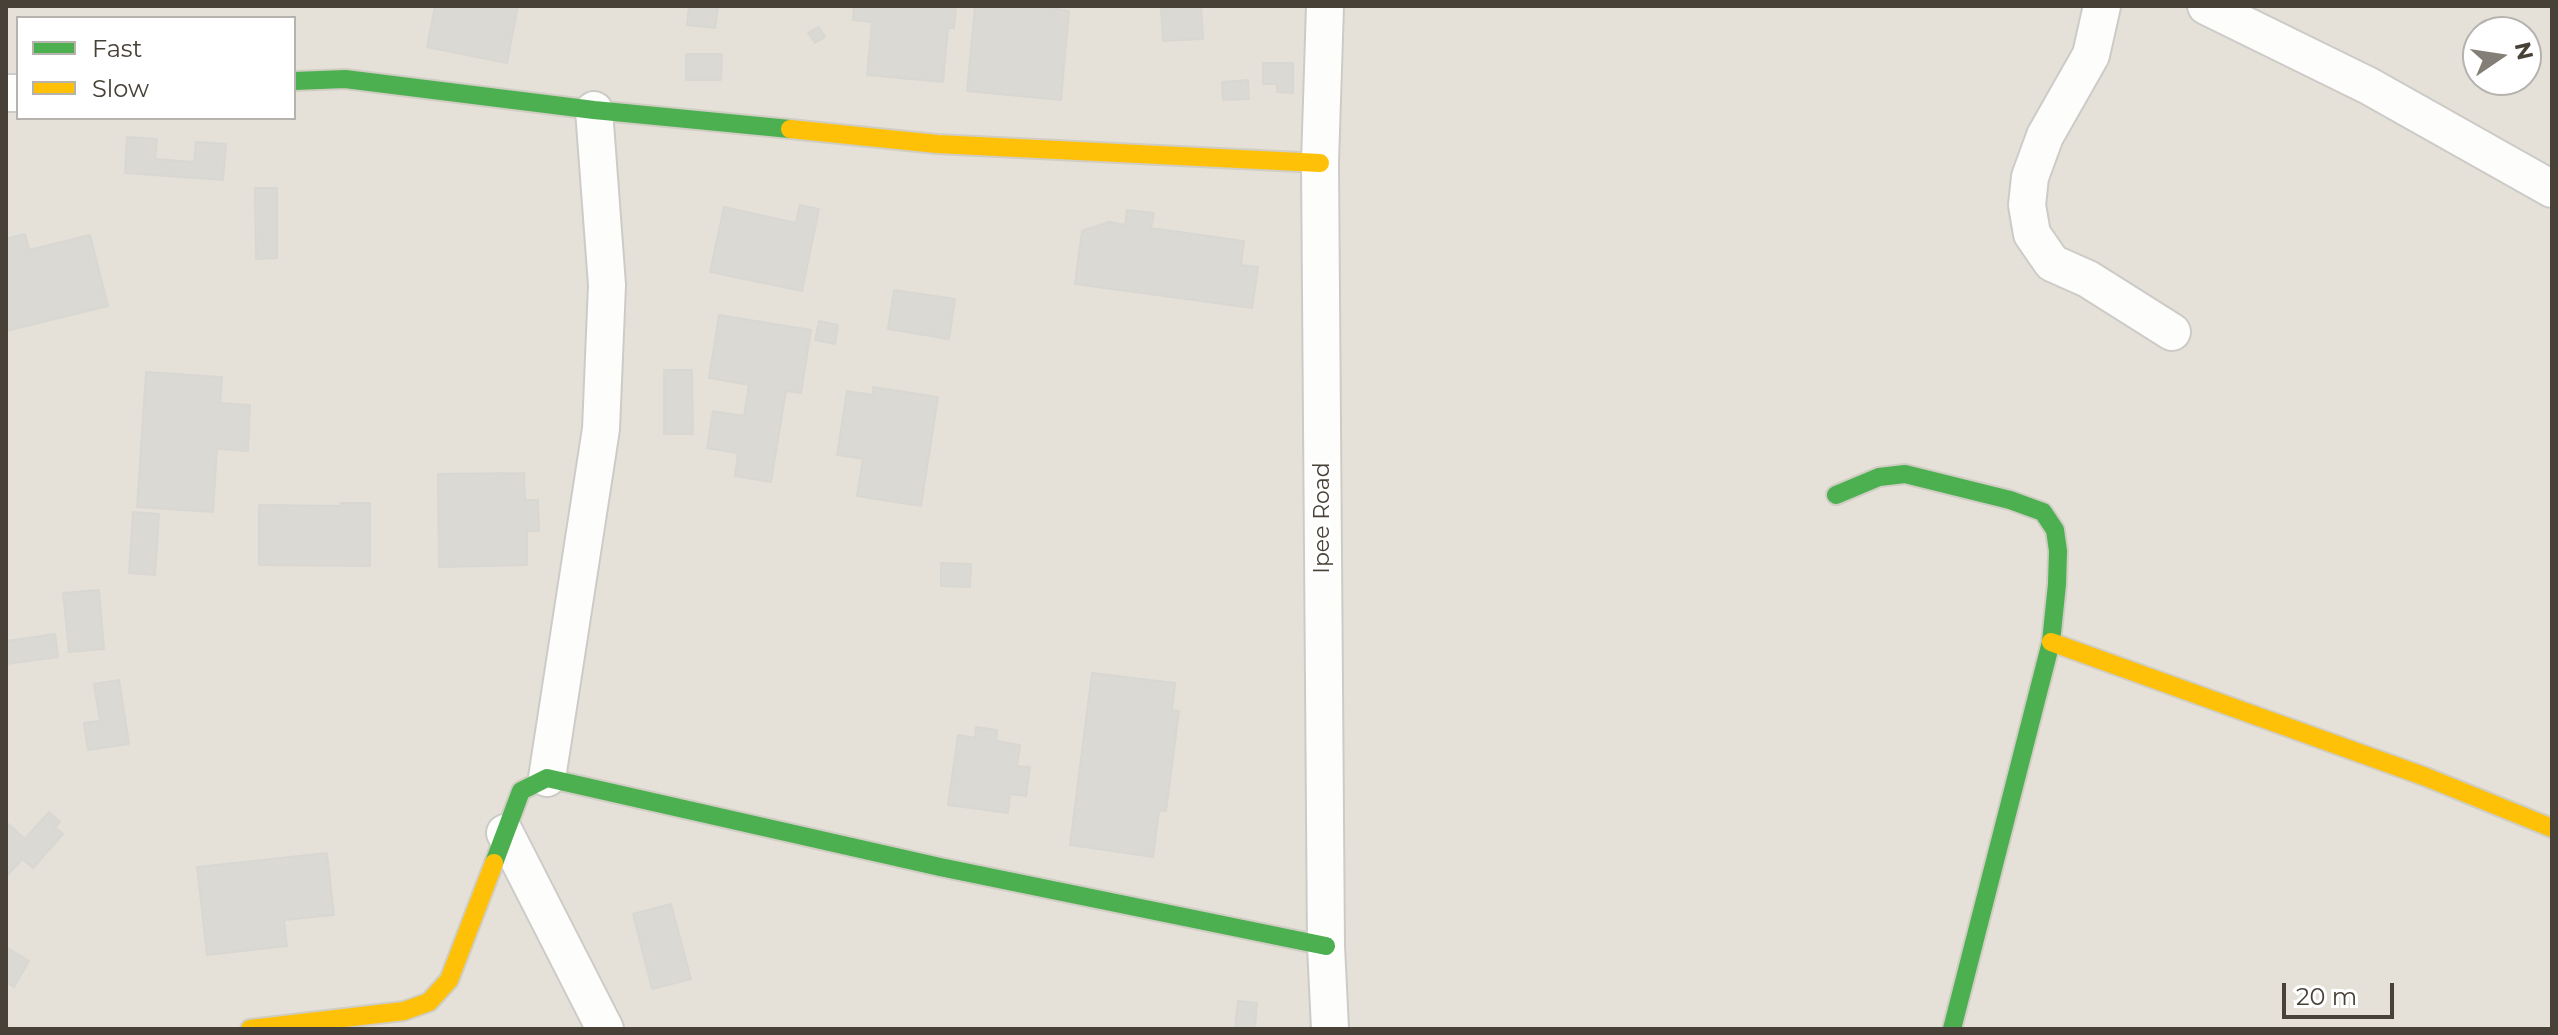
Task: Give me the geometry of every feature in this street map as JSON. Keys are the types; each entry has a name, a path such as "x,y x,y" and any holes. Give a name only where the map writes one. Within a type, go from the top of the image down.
{"street":[{"name":"Ipee Road","path":"1325,6 1320,163 1326,946 1330,1029"},
{"path":"2102,6 2091,55 2045,136 2030,177 2027,205 2032,234 2052,263 2088,279 2172,332"},
{"path":"2206,6 2369,86 2552,189"},
{"path":"296,81 345,79 594,110 937,144 1320,163"},
{"path":"547,778 601,429 607,285 594,110"},
{"path":"1836,495 1879,477 1905,474 2010,500 2043,512 2055,530 2058,551 2051,642 1952,1029"},
{"path":"2051,642 2426,777 2552,828"},
{"path":"250,1029 404,1011 429,1002 449,980 521,791 547,778 940,867 1326,946"},
{"path":"505,833 605,1029"}],"shaded area":[{"path":"6,6 2552,6 2552,1029 6,1029"}],"building":[{"path":"435,6 518,6 507,63 427,47"},
{"path":"689,6 718,6 715,28 687,25"},
{"path":"854,6 956,6 954,28 948,28 943,82 867,75 872,22 853,20"},
{"path":"975,6 1042,6 1069,11 1061,100 967,91"},
{"path":"1161,6 1201,6 1203,39 1163,41"},
{"path":"819,27 825,37 815,43 808,33"},
{"path":"686,54 722,54 721,80 686,80"},
{"path":"1263,63 1293,63 1293,93 1277,92 1277,84 1263,84"},
{"path":"1248,80 1249,99 1223,100 1222,82"},
{"path":"127,137 157,139 155,159 194,162 196,142 226,144 223,180 125,173"},
{"path":"255,188 277,188 277,258 256,259"},
{"path":"800,205 819,209 802,291 710,272 724,207 796,223"},
{"path":"1127,210 1154,213 1151,228 1244,241 1241,265 1258,267 1252,308 1075,284 1082,231 1109,222 1125,225"},
{"path":"25,234 29,250 90,235 108,306 6,331 6,239"},
{"path":"894,290 955,299 949,339 888,329"},
{"path":"719,315 811,330 801,393 786,391 771,482 735,476 738,453 707,448 713,411 744,416 749,385 709,378"},
{"path":"819,321 838,325 835,344 815,340"},
{"path":"664,370 692,370 693,434 664,434"},
{"path":"146,372 222,377 220,403 250,405 248,451 217,449 213,512 137,507"},
{"path":"873,387 938,397 921,506 857,496 863,459 837,455 847,391 873,395"},
{"path":"524,473 525,500 538,500 539,531 527,531 527,565 439,567 438,474"},
{"path":"341,503 370,503 370,566 259,565 259,505 341,506"},
{"path":"133,512 159,514 155,575 129,573"},
{"path":"941,563 971,564 970,587 941,586"},
{"path":"99,590 104,649 69,652 63,593"},
{"path":"55,634 58,657 6,664 6,641"},
{"path":"1092,673 1175,683 1172,710 1179,711 1166,811 1159,810 1153,857 1070,845"},
{"path":"119,680 129,744 88,750 84,723 100,721 94,684"},
{"path":"976,727 997,730 996,741 1020,745 1017,766 1030,767 1026,796 1010,794 1008,813 948,805 958,735 975,738"},
{"path":"49,812 60,822 55,827 63,834 33,868 22,859 6,877 6,822 25,839"},
{"path":"327,853 334,915 284,920 287,946 207,955 197,867"},
{"path":"671,904 691,979 652,989 633,914"},
{"path":"6,947 29,961 14,987 6,982"},
{"path":"1238,1001 1257,1003 1255,1029 1235,1029"}],"traffic: fast":[{"path":"296,81 345,79 594,110 790,129"},
{"path":"1836,495 1879,477 1905,474 2010,500 2043,512 2055,530 2057,584 2051,642 1952,1029"},
{"path":"494,863 521,791 547,778 940,867 1326,946"}],"traffic: slow":[{"path":"790,129 937,144 1320,163"},
{"path":"2051,642 2426,777 2552,828"},
{"path":"250,1029 404,1011 429,1002 449,980 494,863"}]}
